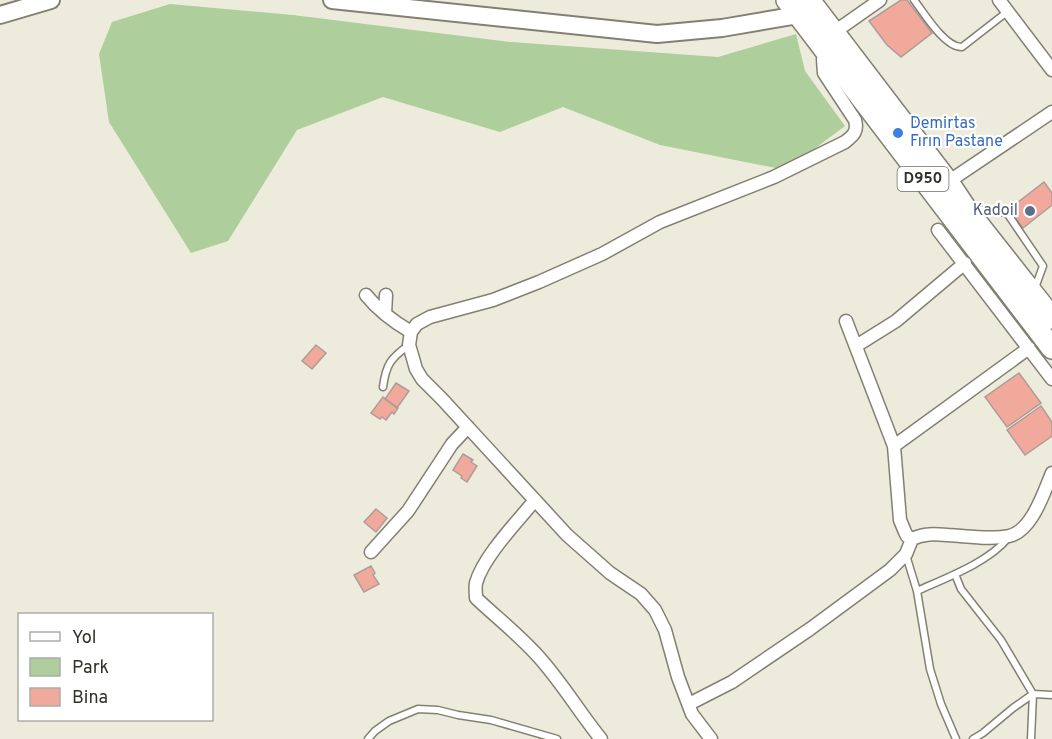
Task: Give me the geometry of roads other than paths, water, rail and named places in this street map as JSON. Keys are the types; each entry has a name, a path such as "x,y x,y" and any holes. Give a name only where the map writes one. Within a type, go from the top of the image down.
{"highway":[{"name":"D950","path":"800,6 830,42 1052,348"},
{"path":"830,42 948,182 966,209 1046,306"}],"street":[{"path":"0,15 51,0"},
{"path":"332,0 657,34 722,28 800,6"},
{"path":"711,739 692,714 678,677 665,630 655,610 640,594 610,573 567,535 422,379 409,345 411,332 417,324 430,317 493,300 539,282 602,254 660,222 774,177 845,142 855,134 857,126 824,73 823,59 830,42 880,0"},
{"path":"999,0 1052,70"},
{"path":"948,182 1052,112"},
{"path":"939,230 1052,379"},
{"path":"856,346 896,321 965,263"},
{"path":"366,295 385,314 411,332"},
{"path":"385,314 386,295"},
{"path":"846,321 894,446 900,520 907,536 912,539"},
{"path":"894,446 1029,348"},
{"path":"371,552 408,511 446,453 468,427"},
{"path":"688,704 732,682 810,629 890,570 906,554 912,539 926,534 1010,536 1032,517 1052,473"},
{"path":"535,500 494,550 481,570 475,585 476,598 536,654 565,689 599,738"}],"lane":[{"path":"914,0 948,42 956,47 962,47 1007,12"},
{"path":"966,209 1007,213 1043,266 1046,306"},
{"path":"383,387 387,368 394,356 409,345"},
{"path":"917,591 994,553 1010,536"},
{"path":"906,554 917,591 930,669 941,704 956,739"},
{"path":"955,574 961,589 1001,640 1033,694 1031,739"},
{"path":"973,739 1033,694 1052,695"},
{"path":"368,739 389,721 418,709 438,710 491,720 557,739"}],"place":[{"name":"Demirtas Fırın Pastane","path":"898,133"},
{"name":"Kadoil","path":"1030,211"}]}
